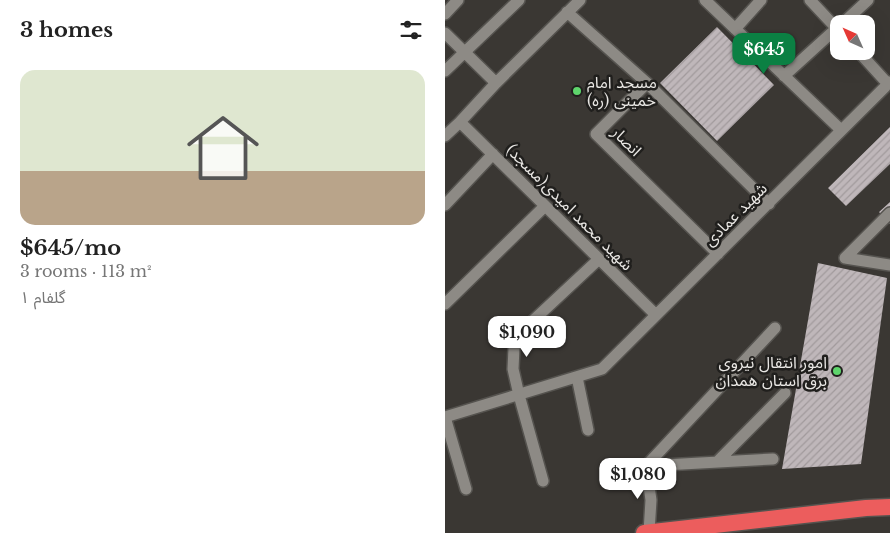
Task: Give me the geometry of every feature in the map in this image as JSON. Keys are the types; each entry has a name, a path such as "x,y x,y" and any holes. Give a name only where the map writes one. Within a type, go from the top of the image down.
{"highway":[{"path":"647,533 890,506"}],"street":[{"path":"445,14 458,0"},
{"path":"445,71 519,0"},
{"path":"445,136 580,0"},
{"path":"705,0 841,130"},
{"path":"735,29 761,0"},
{"path":"810,0 830,19"},
{"path":"852,15 868,0"},
{"path":"567,12 647,82 769,204"},
{"path":"445,33 496,83"},
{"path":"784,76 830,35"},
{"path":"867,60 889,83"},
{"name":"انصار","path":"647,82 596,134 719,254"},
{"name":"شهید عمادی","path":"577,377 602,369 889,83"},
{"name":"(مسجد)شهید محمد امیدی","path":"461,122 656,315"},
{"path":"445,205 493,154"},
{"path":"445,304 545,206"},
{"path":"890,213 845,258 890,265"},
{"path":"543,481 513,369 514,348 524,329 599,259"},
{"path":"646,466 775,328"},
{"path":"466,489 445,417 577,377 588,430"},
{"path":"717,462 785,393"},
{"path":"646,466 773,459"},
{"path":"646,466 651,500 647,533"}],"building":[{"path":"717,27 774,85 717,141 660,83"},
{"path":"890,127 890,164 846,206 828,188"},
{"path":"890,202 890,224 879,212"},
{"name":"امور انتقال نیروی برق استان همدان","path":"818,263 887,278 861,464 782,469"}],"place":[{"name":"مسجد امام خمینی (ره)","path":"577,91"},
{"name":"امور انتقال نیروی برق استان همدان","path":"837,371"}]}
